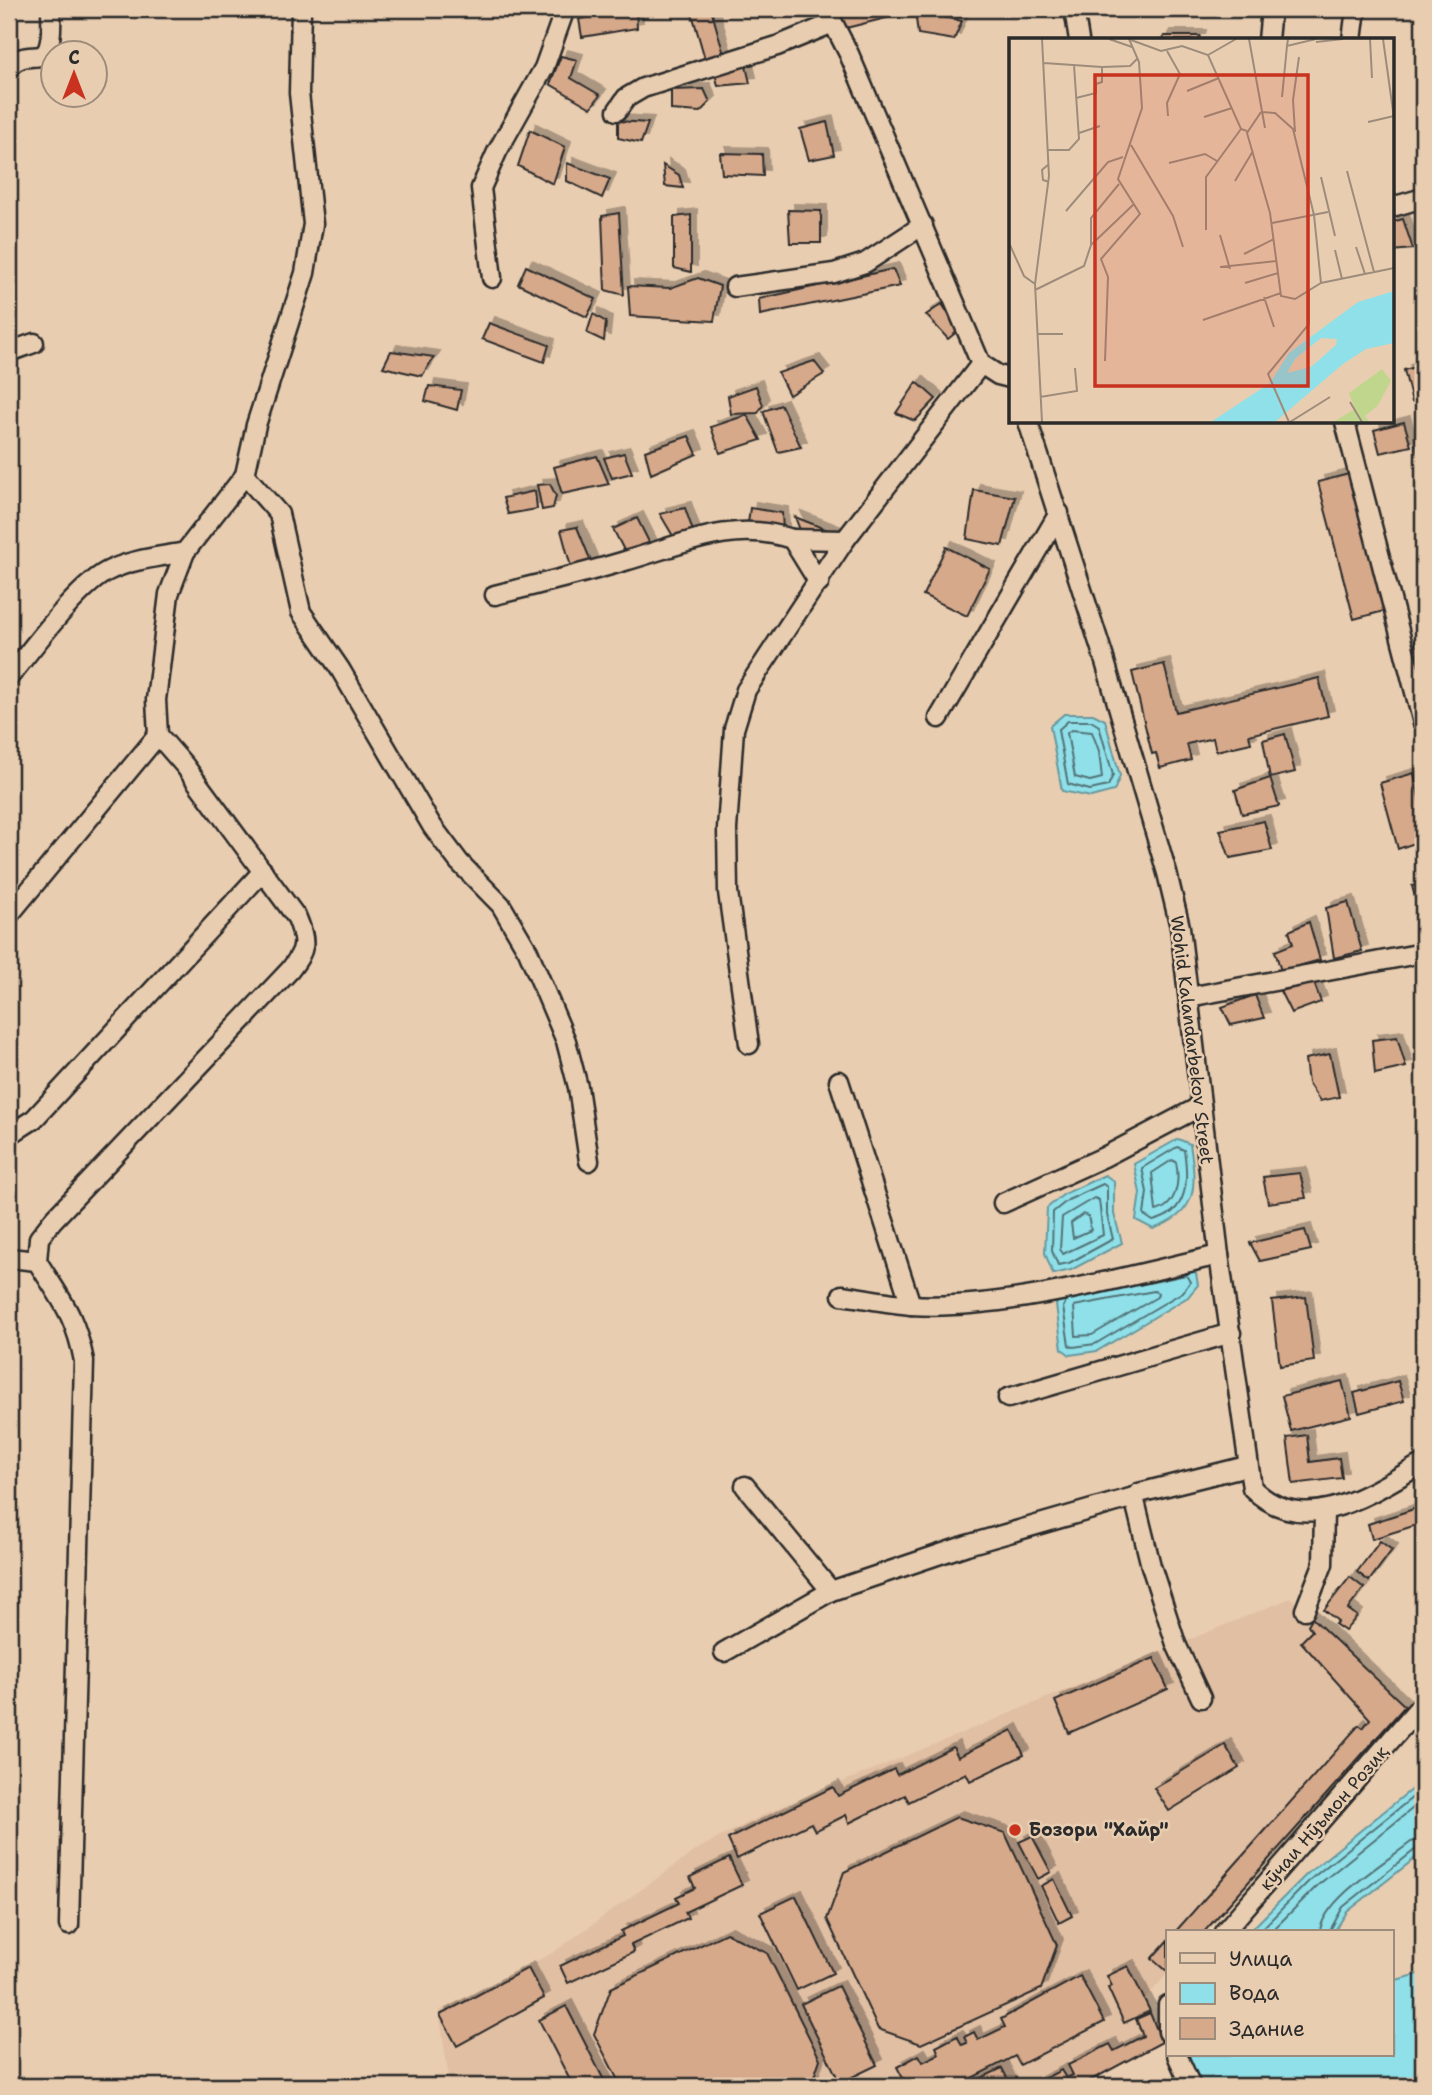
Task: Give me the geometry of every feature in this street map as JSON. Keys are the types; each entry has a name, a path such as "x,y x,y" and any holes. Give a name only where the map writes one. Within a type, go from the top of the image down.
{"street":[{"path":"9,67 17,60 40,58 48,50 52,34 51,9"},
{"path":"69,1925 84,1361 78,1328 65,1300 37,1261 40,1238 53,1220 139,1132 300,956 305,940 298,918 158,735 156,700 169,594 185,552 245,475 256,425 305,274 313,224 299,93 301,9"},
{"path":"492,278 481,188 497,152 544,68 565,9"},
{"path":"1074,9 1079,38"},
{"path":"1268,38 1271,9"},
{"path":"1352,38 1356,9"},
{"path":"617,111 626,98 643,88 777,46 829,16 923,225 981,364 998,375 1009,378"},
{"path":"1394,205 1423,198"},
{"path":"735,287 834,274 864,262 923,225"},
{"path":"9,352 34,343"},
{"path":"749,1044 729,892 727,829 734,729 747,690 768,654 819,583 845,540 981,364"},
{"name":"Wohid Kalandarbekov Street","path":"1029,424 1059,513 1167,873 1180,928 1219,1255 1252,1488 1264,1500 1290,1510 1324,1510 1359,1501 1423,1464"},
{"path":"1346,424 1423,723"},
{"path":"245,475 279,514 302,611 340,669 432,826 459,862 501,905 528,951 566,1041 578,1087 589,1161"},
{"path":"939,718 1059,513"},
{"path":"495,595 624,562 705,536 767,531 792,539 845,540"},
{"path":"792,539 819,583"},
{"path":"9,677 88,586 107,571 132,562 185,552"},
{"path":"9,915 158,735"},
{"path":"9,1135 34,1119 263,871"},
{"path":"1189,997 1423,953"},
{"path":"839,1081 911,1305"},
{"path":"1003,1203 1104,1157 1201,1106"},
{"path":"842,1294 911,1305 956,1305 1018,1297 1219,1255"},
{"path":"9,1258 37,1261"},
{"path":"1009,1398 1231,1333"},
{"path":"724,1651 831,1591 967,1545 1134,1497 1139,1493 1247,1466"},
{"path":"745,1486 831,1591"},
{"path":"1134,1497 1176,1644 1200,1698"},
{"path":"1305,1610 1323,1564 1324,1510"},
{"name":"кӯчаи Нӯъмон Розиқ","path":"1226,1930 1423,1703"},
{"path":"1177,2056 1191,2086"}],"shaded area":[{"name":"Бозори \"Хайр\"","path":"1291,1598 1406,1706 1206,1930 1166,1930 1166,1975 1145,1999 1162,2042 1080,2086 450,2086 439,2011 554,1952 701,1847 767,1813"}],"water":[{"path":"1064,714 1093,714 1105,720 1120,776 1114,791 1091,797 1062,791 1050,726"},
{"path":"1178,1139 1190,1144 1194,1174 1191,1197 1179,1215 1153,1229 1136,1220 1140,1193 1134,1164"},
{"path":"1105,1175 1114,1181 1114,1214 1122,1243 1071,1270 1053,1274 1045,1253 1047,1208 1064,1194"},
{"path":"1188,1267 1196,1273 1198,1285 1188,1297 1097,1351 1070,1355 1062,1349 1056,1305 1062,1293"},
{"path":"1423,1780 1423,1852 1347,1912 1335,1930 1251,1930 1308,1873"},
{"path":"1423,1973 1423,2086 1161,2086 1176,2075 1186,2056 1394,2056 1394,1980"}],"building":[{"path":"674,9 711,9 725,58 705,59 691,10 675,13"},
{"path":"837,9 892,9 894,16 846,28"},
{"path":"636,10 637,28 582,37 579,19"},
{"path":"915,11 962,21 954,40 918,34"},
{"path":"1164,36 1200,36 1200,38"},
{"path":"561,56 577,60 571,78 600,95 591,108 550,84"},
{"path":"746,66 750,83 718,86 715,73"},
{"path":"704,89 710,102 700,112 671,110 671,90"},
{"path":"618,121 648,123 641,143 618,138"},
{"path":"827,122 834,155 809,160 800,129"},
{"path":"530,130 565,147 553,184 518,166"},
{"path":"720,153 762,154 763,176 722,174"},
{"path":"567,163 610,179 602,198 567,181"},
{"path":"663,165 679,175 683,188 665,186"},
{"path":"788,210 821,211 821,243 790,243"},
{"path":"619,213 624,295 605,290 602,216"},
{"path":"691,215 691,272 674,268 674,217"},
{"path":"1403,219 1413,249 1394,251 1394,221"},
{"path":"526,266 596,299 587,317 518,284"},
{"path":"893,269 900,286 760,315 759,299"},
{"path":"698,278 720,286 714,321 630,316 628,286 670,288"},
{"path":"942,304 959,330 948,339 926,315"},
{"path":"593,314 606,322 604,341 587,333"},
{"path":"489,323 549,345 544,362 482,339"},
{"path":"391,351 434,357 422,376 383,367"},
{"path":"814,361 824,374 789,395 778,373"},
{"path":"1423,365 1423,399 1412,402 1404,370"},
{"path":"917,382 936,399 915,421 896,413"},
{"path":"429,386 461,390 457,410 425,401"},
{"path":"756,386 763,405 758,413 731,414 728,396"},
{"path":"781,405 801,447 778,452 763,411"},
{"path":"747,415 761,440 720,453 711,427"},
{"path":"1404,422 1411,446 1380,453 1374,430"},
{"path":"689,436 697,454 651,474 645,451"},
{"path":"1423,443 1423,471 1416,445"},
{"path":"624,453 632,473 612,478 604,458"},
{"path":"597,456 609,484 562,494 554,467"},
{"path":"1349,474 1384,611 1354,619 1318,482"},
{"path":"550,484 556,496 553,508 542,510 537,485"},
{"path":"974,490 1015,497 1002,546 967,539"},
{"path":"535,491 537,509 508,514 503,498"},
{"path":"685,508 694,534 676,541 660,514"},
{"path":"750,508 782,513 783,531 748,524"},
{"path":"795,517 843,536 802,535"},
{"path":"637,518 652,548 626,554 613,529"},
{"path":"577,527 592,564 571,567 561,530"},
{"path":"946,547 990,569 967,616 923,595"},
{"path":"1423,635 1423,664 1420,665 1415,638"},
{"path":"1164,664 1176,712 1319,678 1328,716 1249,735 1251,743 1216,751 1213,738 1187,744 1191,760 1160,768 1156,753 1152,754 1132,672"},
{"path":"1285,734 1295,772 1270,778 1263,740"},
{"path":"1414,773 1423,819 1423,840 1398,849 1380,783"},
{"path":"1270,778 1279,806 1242,814 1235,790"},
{"path":"1264,821 1272,850 1230,858 1220,830"},
{"path":"1423,883 1423,927 1412,886"},
{"path":"1348,902 1362,951 1334,958 1326,908"},
{"path":"1309,922 1320,960 1281,971 1275,951 1293,944 1289,931"},
{"path":"1423,967 1423,1002 1418,972"},
{"path":"1314,983 1321,1002 1291,1013 1280,991"},
{"path":"1255,995 1264,1018 1231,1025 1222,1007"},
{"path":"1397,1037 1406,1067 1375,1074 1372,1040"},
{"path":"1330,1054 1339,1097 1320,1101 1308,1083 1305,1059"},
{"path":"1300,1173 1306,1198 1268,1203 1263,1177"},
{"path":"1305,1230 1311,1250 1260,1261 1250,1243"},
{"path":"1306,1297 1314,1361 1280,1366 1272,1301"},
{"path":"1342,1381 1351,1416 1291,1431 1282,1396"},
{"path":"1398,1381 1404,1401 1359,1413 1354,1393"},
{"path":"1307,1435 1310,1462 1339,1458 1342,1478 1293,1484 1287,1438"},
{"path":"1423,1506 1423,1523 1372,1539 1368,1524"},
{"path":"1380,1541 1392,1550 1369,1581 1357,1572"},
{"path":"1350,1577 1364,1588 1348,1609 1357,1616 1345,1631 1335,1624 1338,1621 1324,1610"},
{"path":"1312,1618 1405,1706 1206,1930 1177,1930 1359,1725 1363,1728 1370,1719 1301,1642 1312,1631 1308,1625"},
{"path":"1154,1658 1168,1689 1069,1733 1055,1701"},
{"path":"1012,1730 1024,1755 970,1781 966,1773 909,1802 905,1795 849,1823 846,1815 815,1831 811,1823 737,1859 728,1839 833,1787 838,1796 894,1769 897,1775 953,1747 958,1757"},
{"path":"1225,1745 1239,1768 1169,1811 1154,1788"},
{"path":"957,1817 1005,1833 1057,1945 1041,1989 921,2044 878,2029 827,1919 844,1872"},
{"path":"1032,1836 1051,1872 1038,1879 1019,1842"},
{"path":"729,1858 742,1885 685,1912 688,1918 631,1945 634,1952 568,1983 560,1966 623,1936 621,1931 679,1903 676,1897 695,1888 690,1877"},
{"path":"1054,1879 1072,1916 1059,1923 1041,1886"},
{"path":"796,1896 833,1973 797,1990 760,1913"},
{"path":"726,1933 767,1953 820,2059 811,2086 621,2086 594,2034 611,1988"},
{"path":"1166,1942 1166,1970 1152,1958"},
{"path":"1128,1966 1150,2011 1124,2023 1108,1988 1112,1986 1107,1976"},
{"path":"528,1968 544,1998 457,2046 440,2015"},
{"path":"1080,1976 1104,2022 1020,2065 1015,2056 956,2086 907,2086 897,2067 919,2055 923,2062 939,2054 936,2047 957,2036 962,2045 967,2043 964,2037 974,2032 978,2040 1005,2027 1001,2019"},
{"path":"838,1986 877,2065 840,2083 801,2004"},
{"path":"566,2006 607,2086 573,2086 539,2020"},
{"path":"1150,2013 1162,2042 1080,2086 1030,2086 1061,2070 1066,2078 1073,2075 1068,2065 1110,2044 1114,2051 1143,2036 1136,2019"},
{"path":"1002,2068 1011,2086 965,2086"}],"place":[{"name":"Бозори \"Хайр\"","path":"1015,1830"}]}
